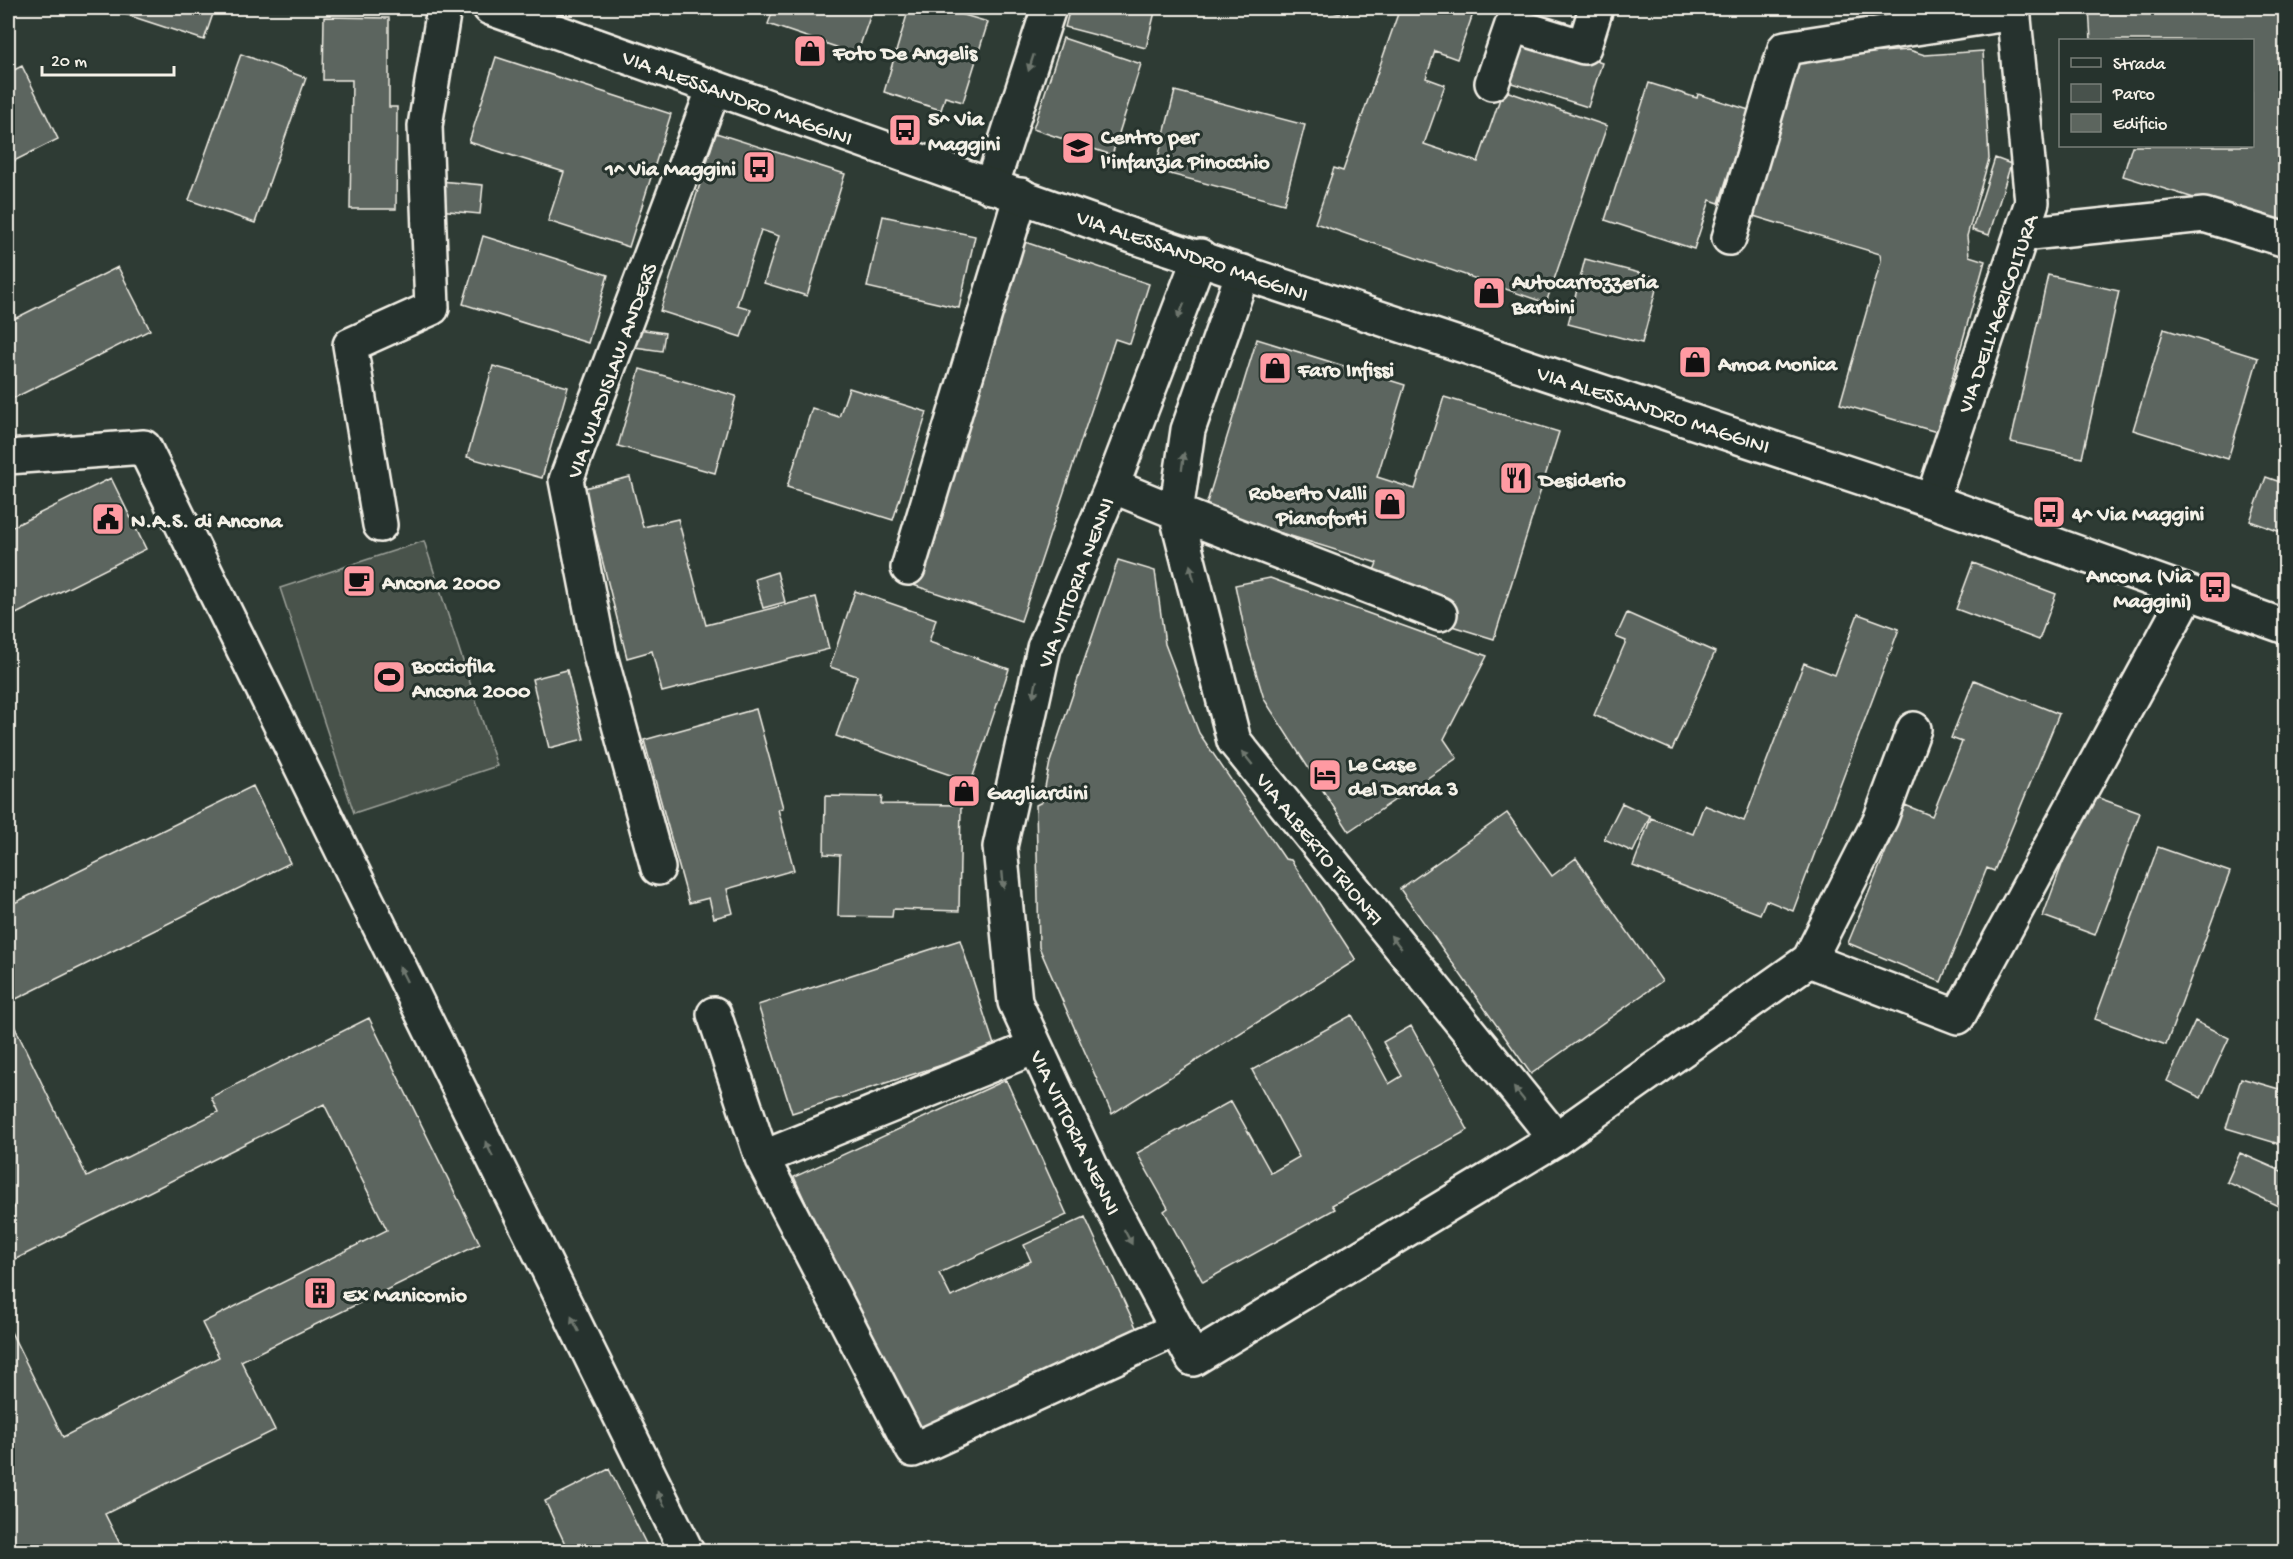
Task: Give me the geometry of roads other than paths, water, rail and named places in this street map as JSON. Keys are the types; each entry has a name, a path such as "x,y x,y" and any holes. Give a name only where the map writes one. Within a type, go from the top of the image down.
{"street":[{"path":"380,525 350,345 432,308 425,126 444,8"},
{"name":"VIA ALESSANDRO MAGGINI","path":"490,8 1138,238 1200,256 1932,501 2286,627"},
{"path":"908,568 1006,191 1049,8"},
{"path":"1492,83 1512,25 1584,47 1596,8"},
{"name":"VIA DELL'AGRICOLTURA","path":"1729,238 1785,48 2014,10 2032,202 1932,501"},
{"name":"VIA WLADISLAW ANDERS","path":"658,868 600,655 566,480 714,88"},
{"path":"2022,234 2204,215 2286,240"},
{"name":"VIA VITTORIA NENNI","path":"1200,256 1112,486 1044,648 1000,847 1015,1002 1093,1171 1193,1359 1556,1139"},
{"path":"1176,512 1188,430 1244,272"},
{"path":"8,457 144,447 687,1551"},
{"name":"VIA VITTORIA NENNI","path":"1112,486 1440,614"},
{"name":"VIA ALBERTO TRIONFI","path":"1176,512 1234,741 1556,1139"},
{"path":"1809,960 1958,1017 2188,593"},
{"path":"1556,1139 1809,960 1881,818 1914,729"},
{"path":"714,1014 762,1158 913,1450 1177,1329"},
{"path":"762,1158 1035,1047"}],"place":[{"name":"Foto De Angelis","path":"810,51"},
{"name":"5^ Via Maggini","path":"905,130"},
{"name":"Centro per l'infanzia Pinocchio","path":"1078,148"},
{"name":"1^ Via Maggini","path":"759,167"},
{"name":"Autocarrozzeria Barbini","path":"1489,293"},
{"name":"Amoa Monica","path":"1695,362"},
{"name":"Faro Infissi","path":"1275,368"},
{"name":"Desiderio","path":"1516,478"},
{"name":"Roberto Valli Pianoforti","path":"1390,504"},
{"name":"4^ Via Maggini","path":"2049,512"},
{"name":"N.A.S. di Ancona","path":"108,519"},
{"name":"Ancona 2000","path":"359,581"},
{"name":"Ancona (Via Maggini)","path":"2215,587"},
{"name":"Bocciofila Ancona 2000","path":"389,677"},
{"name":"Le Case del Darda 3","path":"1325,775"},
{"name":"Gagliardini","path":"964,791"},
{"name":"Ex Manicomio","path":"320,1293"}]}
